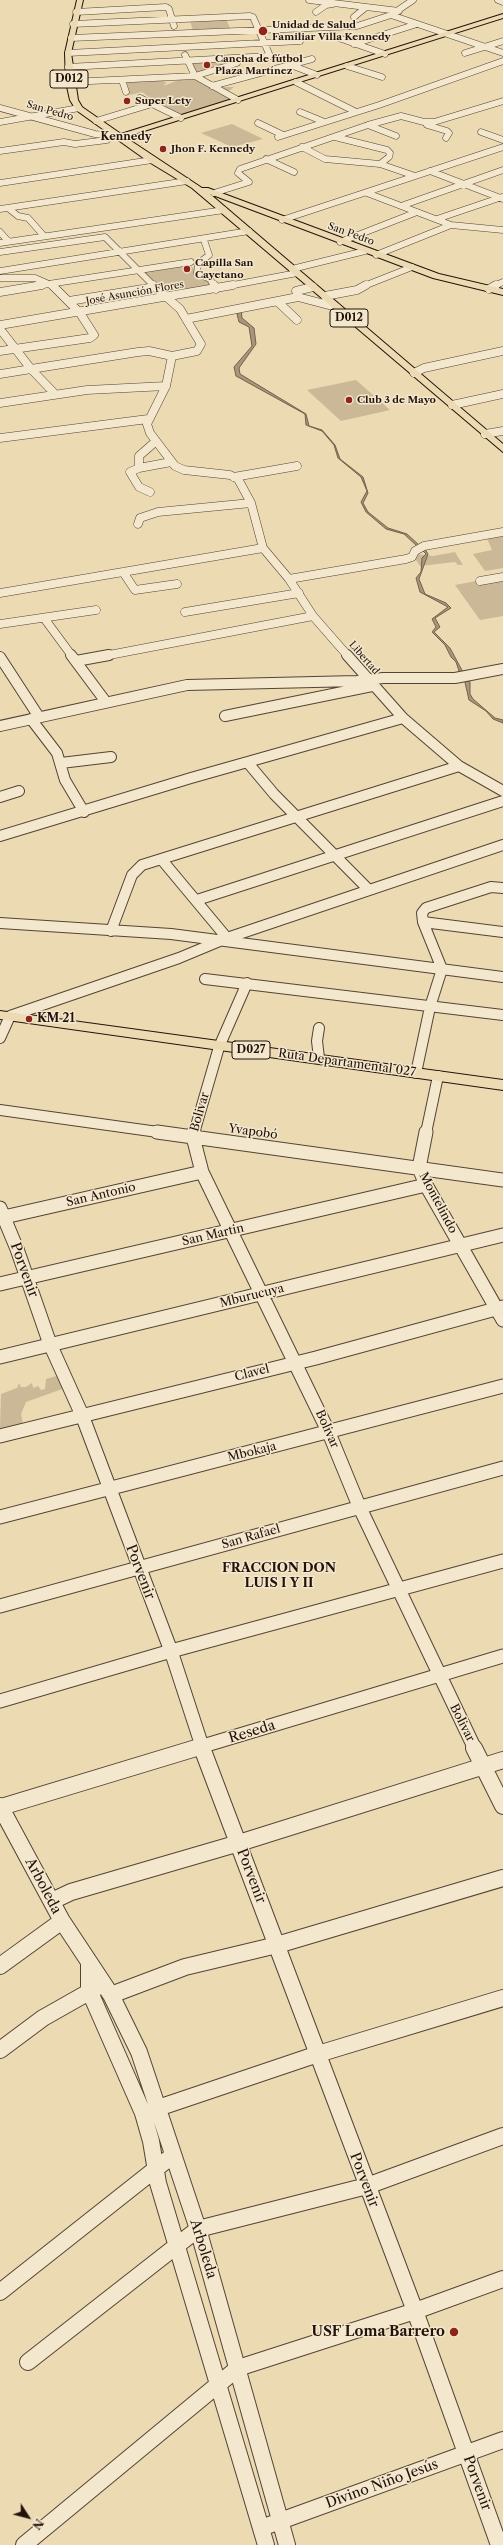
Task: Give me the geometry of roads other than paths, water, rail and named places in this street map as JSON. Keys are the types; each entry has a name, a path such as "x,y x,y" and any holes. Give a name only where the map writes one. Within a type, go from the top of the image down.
{"main road":[{"name":"D012","path":"80,0 73,24 68,53 70,82 74,100 79,108 152,160 195,186 213,194 224,210 503,449"},
{"path":"120,137 503,16"},
{"name":"San Pedro","path":"213,194 376,255 412,267 503,292"},
{"name":"Ruta Departamental 027","path":"5,1015 503,1085"}],"street":[{"path":"312,0 400,11"},
{"path":"71,38 357,26 400,11 413,0"},
{"path":"498,0 503,2"},
{"path":"117,1 117,10"},
{"path":"316,12 329,4 391,11 391,15 503,53"},
{"path":"76,12 158,7 168,8 187,61 195,76 238,100"},
{"path":"354,17 365,8"},
{"path":"73,24 250,16 265,43 270,56"},
{"path":"354,44 417,24"},
{"path":"317,27 354,44 385,54"},
{"path":"68,53 300,41"},
{"path":"466,53 503,41"},
{"path":"68,67 270,56 317,75"},
{"path":"70,82 195,76 237,63 226,59"},
{"path":"212,86 312,59"},
{"path":"258,123 281,136 322,121 379,105 503,61"},
{"path":"494,64 503,66"},
{"path":"347,66 382,77"},
{"path":"122,80 126,92"},
{"path":"296,82 330,97 354,111"},
{"path":"330,97 336,96"},
{"path":"140,98 181,118"},
{"path":"213,194 249,182 238,170 266,159 368,125 401,116 429,123 503,101"},
{"path":"96,121 152,104"},
{"name":"San Pedro","path":"0,108 95,134 120,137"},
{"path":"0,122 79,108"},
{"path":"300,112 322,121"},
{"path":"429,123 427,125 447,131 449,133 446,138"},
{"path":"368,125 396,136"},
{"path":"481,132 503,140"},
{"path":"0,151 64,142 76,144 120,137"},
{"path":"334,137 364,146 387,150 390,153 389,157 380,164"},
{"path":"302,147 325,159 380,164 415,176"},
{"path":"282,220 503,147"},
{"path":"266,159 294,172"},
{"path":"0,183 152,160"},
{"path":"400,206 503,170"},
{"path":"430,171 502,198"},
{"path":"0,209 187,181"},
{"path":"367,193 452,225 503,230"},
{"path":"437,219 502,198"},
{"path":"8,208 18,216 28,218 44,236"},
{"path":"0,242 224,210"},
{"path":"340,242 417,212"},
{"path":"488,229 503,223"},
{"path":"376,255 452,225"},
{"path":"0,252 32,257 120,253 204,240 249,231"},
{"path":"0,232 8,241"},
{"path":"0,271 23,268 32,257 103,237 137,271 180,309 201,344 201,348 187,354 172,356 149,351 138,352 0,374"},
{"path":"19,240 32,257"},
{"path":"204,240 209,255 198,264 197,273 210,279 216,289"},
{"name":"José Asunción Flores","path":"0,325 80,313 216,289 295,271 365,251"},
{"path":"0,292 191,262"},
{"path":"325,296 357,290 381,278 412,267"},
{"path":"0,351 90,338 94,335 80,313 70,301 50,284 27,274 23,268"},
{"path":"0,278 35,278"},
{"path":"489,289 503,282"},
{"path":"70,301 155,287"},
{"path":"298,297 296,291 314,287"},
{"path":"186,319 298,297 336,307"},
{"path":"278,302 297,320"},
{"path":"0,329 31,369 55,394"},
{"path":"411,370 503,352"},
{"path":"172,356 166,386 148,419 150,433 157,445 171,462 176,466 193,472 234,477 296,466"},
{"path":"0,403 102,388 166,386"},
{"path":"452,405 503,394"},
{"path":"0,438 148,419"},
{"path":"485,434 503,431"},
{"path":"139,468 138,458 147,447 157,445"},
{"path":"150,492 139,487 131,477 131,471 171,462"},
{"name":"Libertad","path":"234,477 251,503 264,548 289,579 313,616 403,718 459,766 503,791"},
{"path":"138,524 140,518 153,513 251,503"},
{"path":"289,579 406,559 412,557 421,547 503,532"},
{"path":"0,593 264,548"},
{"path":"123,572 135,590 177,584"},
{"path":"480,581 503,577"},
{"path":"185,612 299,593"},
{"path":"0,624 96,610"},
{"path":"76,662 313,616"},
{"path":"44,618 106,702"},
{"path":"0,657 57,753 70,790 84,812"},
{"path":"0,726 187,685 371,683 466,676 503,669"},
{"path":"225,716 371,683"},
{"path":"0,836 403,718"},
{"path":"61,763 111,757"},
{"path":"248,763 297,817 369,890"},
{"path":"111,930 135,870 162,860 459,766"},
{"path":"0,797 20,791"},
{"path":"197,900 503,801"},
{"path":"1,1033 5,1015 503,845"},
{"path":"162,860 197,900 224,940"},
{"path":"416,1073 430,1007 442,969 423,922 422,913 426,908 491,887 503,888"},
{"path":"423,922 503,932"},
{"path":"0,923 171,934 503,977"},
{"path":"205,979 503,1015"},
{"name":"Bolivar","path":"246,983 219,1046 193,1137 202,1172 329,1433 359,1506 438,1675 503,1806"},
{"path":"319,1028 317,1041 319,1058"},
{"name":"Montelindo","path":"438,1076 419,1168 426,1185 501,1312"},
{"name":"Yvapobó","path":"0,1110 503,1180"},
{"name":"San Antonio","path":"1,1215 202,1172"},
{"name":"San Martin","path":"0,1284 426,1185"},
{"name":"Porvenir","path":"1,1215 26,1277 50,1344 82,1415 138,1570 171,1651 202,1747 414,2311 499,2545"},
{"name":"Mburucuya","path":"0,1356 503,1235"},
{"name":"Clavel","path":"0,1436 501,1312"},
{"name":"Mbokaja","path":"0,1517 108,1487 329,1433 503,1386"},
{"name":"San Rafael","path":"0,1606 138,1570 359,1506 503,1468"},
{"path":"0,1701 171,1651 503,1560"},
{"name":"Reseda","path":"0,1806 503,1656"},
{"path":"52,1901 71,1892 239,1843 503,1760"},
{"name":"Arboleda","path":"0,1806 62,1921 139,2052 159,2107 172,2156 198,2230 287,2545"},
{"path":"0,2050 43,2018 102,1990 185,1967 277,1945 503,1878"},
{"path":"0,1966 62,1921"},
{"name":"Arboleda","path":"102,1990 143,2113 155,2170 264,2536"},
{"path":"143,2113 318,2054 503,1998"},
{"path":"28,2362 178,2244 198,2230 367,2186 503,2136"},
{"path":"0,2292 172,2156"},
{"path":"24,2545 238,2368 414,2311 503,2279"},
{"name":"Divino Niño Jesús","path":"264,2536 281,2521 503,2440"}],"place":[{"name":"Unidad de Salud Familiar Villa Kennedy","path":"263,31"},
{"name":"Cancha de fútbol Plaza Martínez","path":"207,65"},
{"name":"Super Lety","path":"127,101"},
{"name":"Jhon F. Kennedy","path":"163,149"},
{"name":"Capilla San Cayetano","path":"187,269"},
{"name":"Club 3 de Mayo","path":"349,400"},
{"name":"KM 21","path":"29,1019"},
{"name":"USF Loma Barrero","path":"454,2332"}],"district":[{"name":"Kennedy","path":"126,137"},
{"name":"FRACCION DON LUIS I Y II","path":"279,1576"}]}
